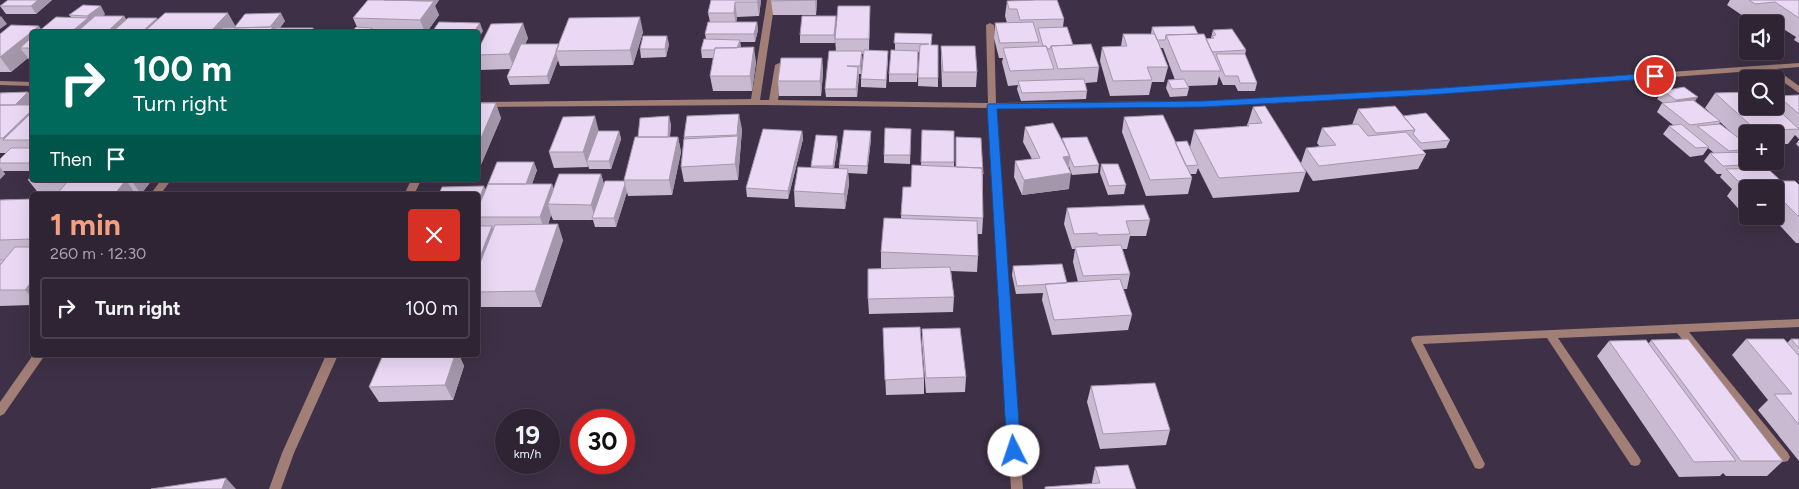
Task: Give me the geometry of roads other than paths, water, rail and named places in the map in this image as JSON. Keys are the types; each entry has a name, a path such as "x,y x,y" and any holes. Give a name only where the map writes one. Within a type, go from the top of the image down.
{"street":[{"path":"755,102 771,0"},
{"path":"990,25 992,106 1016,489"},
{"path":"773,102 779,65"},
{"path":"480,105 755,102 992,106 1203,104 1428,92 1799,65"},
{"path":"1769,68 1799,90"},
{"path":"0,83 30,84"},
{"path":"1478,464 1416,340 1799,323"},
{"path":"1680,328 1784,457"},
{"path":"1550,334 1635,461"},
{"path":"0,411 38,357"},
{"path":"275,489 288,452 331,357"}]}
